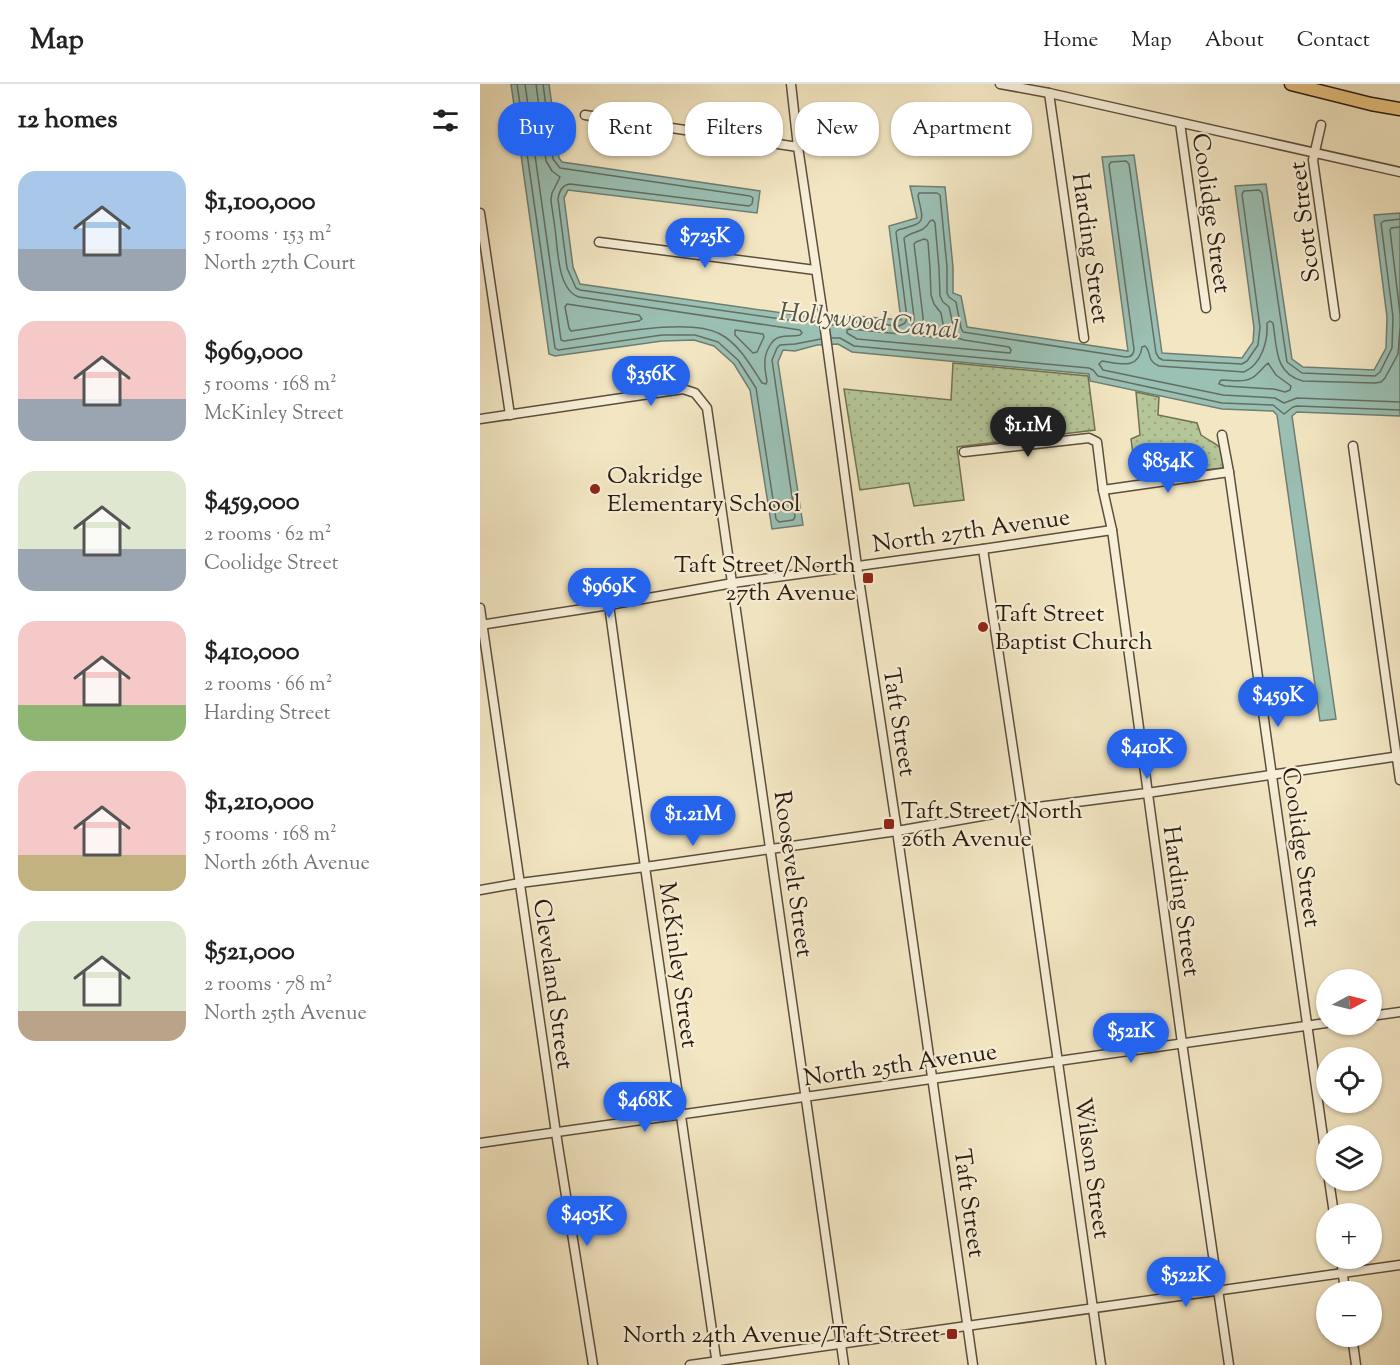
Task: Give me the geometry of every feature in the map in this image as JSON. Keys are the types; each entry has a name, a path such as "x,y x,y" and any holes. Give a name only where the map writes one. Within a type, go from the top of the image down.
{"highway":[{"path":"1291,84 1400,109"}],"street":[{"name":"Taft Street","path":"790,84 795,123"},
{"path":"1000,84 1400,172"},
{"name":"Harding Street","path":"1049,93 1084,338"},
{"path":"585,115 795,147"},
{"name":"Coolidge Street","path":"1180,123 1206,308"},
{"name":"Scott Street","path":"1321,124 1313,160 1335,316"},
{"name":"Taft Street","path":"799,156 974,1365"},
{"path":"480,213 510,415 480,419"},
{"path":"599,243 815,270"},
{"name":"Roosevelt Street","path":"510,415 683,389 695,393 707,408 844,1365"},
{"name":"Coolidge Street","path":"1222,435 1321,1125"},
{"name":"Harding Street","path":"964,452 1089,438 1097,442 1103,490 1112,530 1182,1043 1229,1365"},
{"path":"1353,446 1400,780"},
{"path":"1103,490 1229,472"},
{"name":"North 27th Avenue","path":"481,625 733,583 1112,530"},
{"name":"Wilson Street","path":"983,549 1101,1365"},
{"name":"McKinley Street","path":"609,605 717,1363"},
{"name":"Cleveland Street","path":"480,608 556,1133 593,1365"},
{"path":"480,890 897,831 1022,809 1398,756"},
{"path":"480,885 493,888"},
{"path":"1382,1014 1400,1012"},
{"name":"North 25th Avenue","path":"480,1143 1316,1025"},
{"path":"690,1365 1400,1265"},
{"path":"1342,1269 1344,1281"},
{"path":"1354,1347 1356,1365"}],"green space":[{"path":"953,363 1088,376 1095,430 957,447 964,500 914,506 909,483 860,490 844,389 951,400"},
{"path":"1136,392 1159,397 1158,415 1197,423 1201,435 1221,450 1223,468 1136,477 1131,439 1140,435"}],"water":[{"path":"511,84 549,84 551,102 514,102"},
{"name":"Hollywood Canal","path":"1134,155 1162,353 1242,358 1253,342 1254,328 1235,186 1266,184 1292,359 1303,367 1374,370 1386,348 1387,317 1374,215 1400,213 1400,416 1297,412 1292,416 1336,719 1320,721 1277,415 1273,411 1222,409 1090,381 1089,374 852,352 838,344 817,345 795,351 783,350 778,362 803,525 772,529 750,390 734,364 714,346 694,340 662,341 555,356 549,354 521,156 559,156 562,162 760,191 757,213 568,190 564,198 573,267 580,284 803,316 835,319 846,315 901,320 889,226 917,218 910,186 945,187 953,267 953,293 961,296 967,327 1128,351 1102,157"}],"place":[{"name":"Oakridge Elementary School","path":"595,489"},
{"name":"Taft Street/North 27th Avenue","path":"868,578"},
{"name":"Taft Street Baptist Church","path":"983,627"},
{"name":"Taft Street/North 26th Avenue","path":"889,824"},
{"name":"North 24th Avenue/Taft Street","path":"952,1334"}]}
